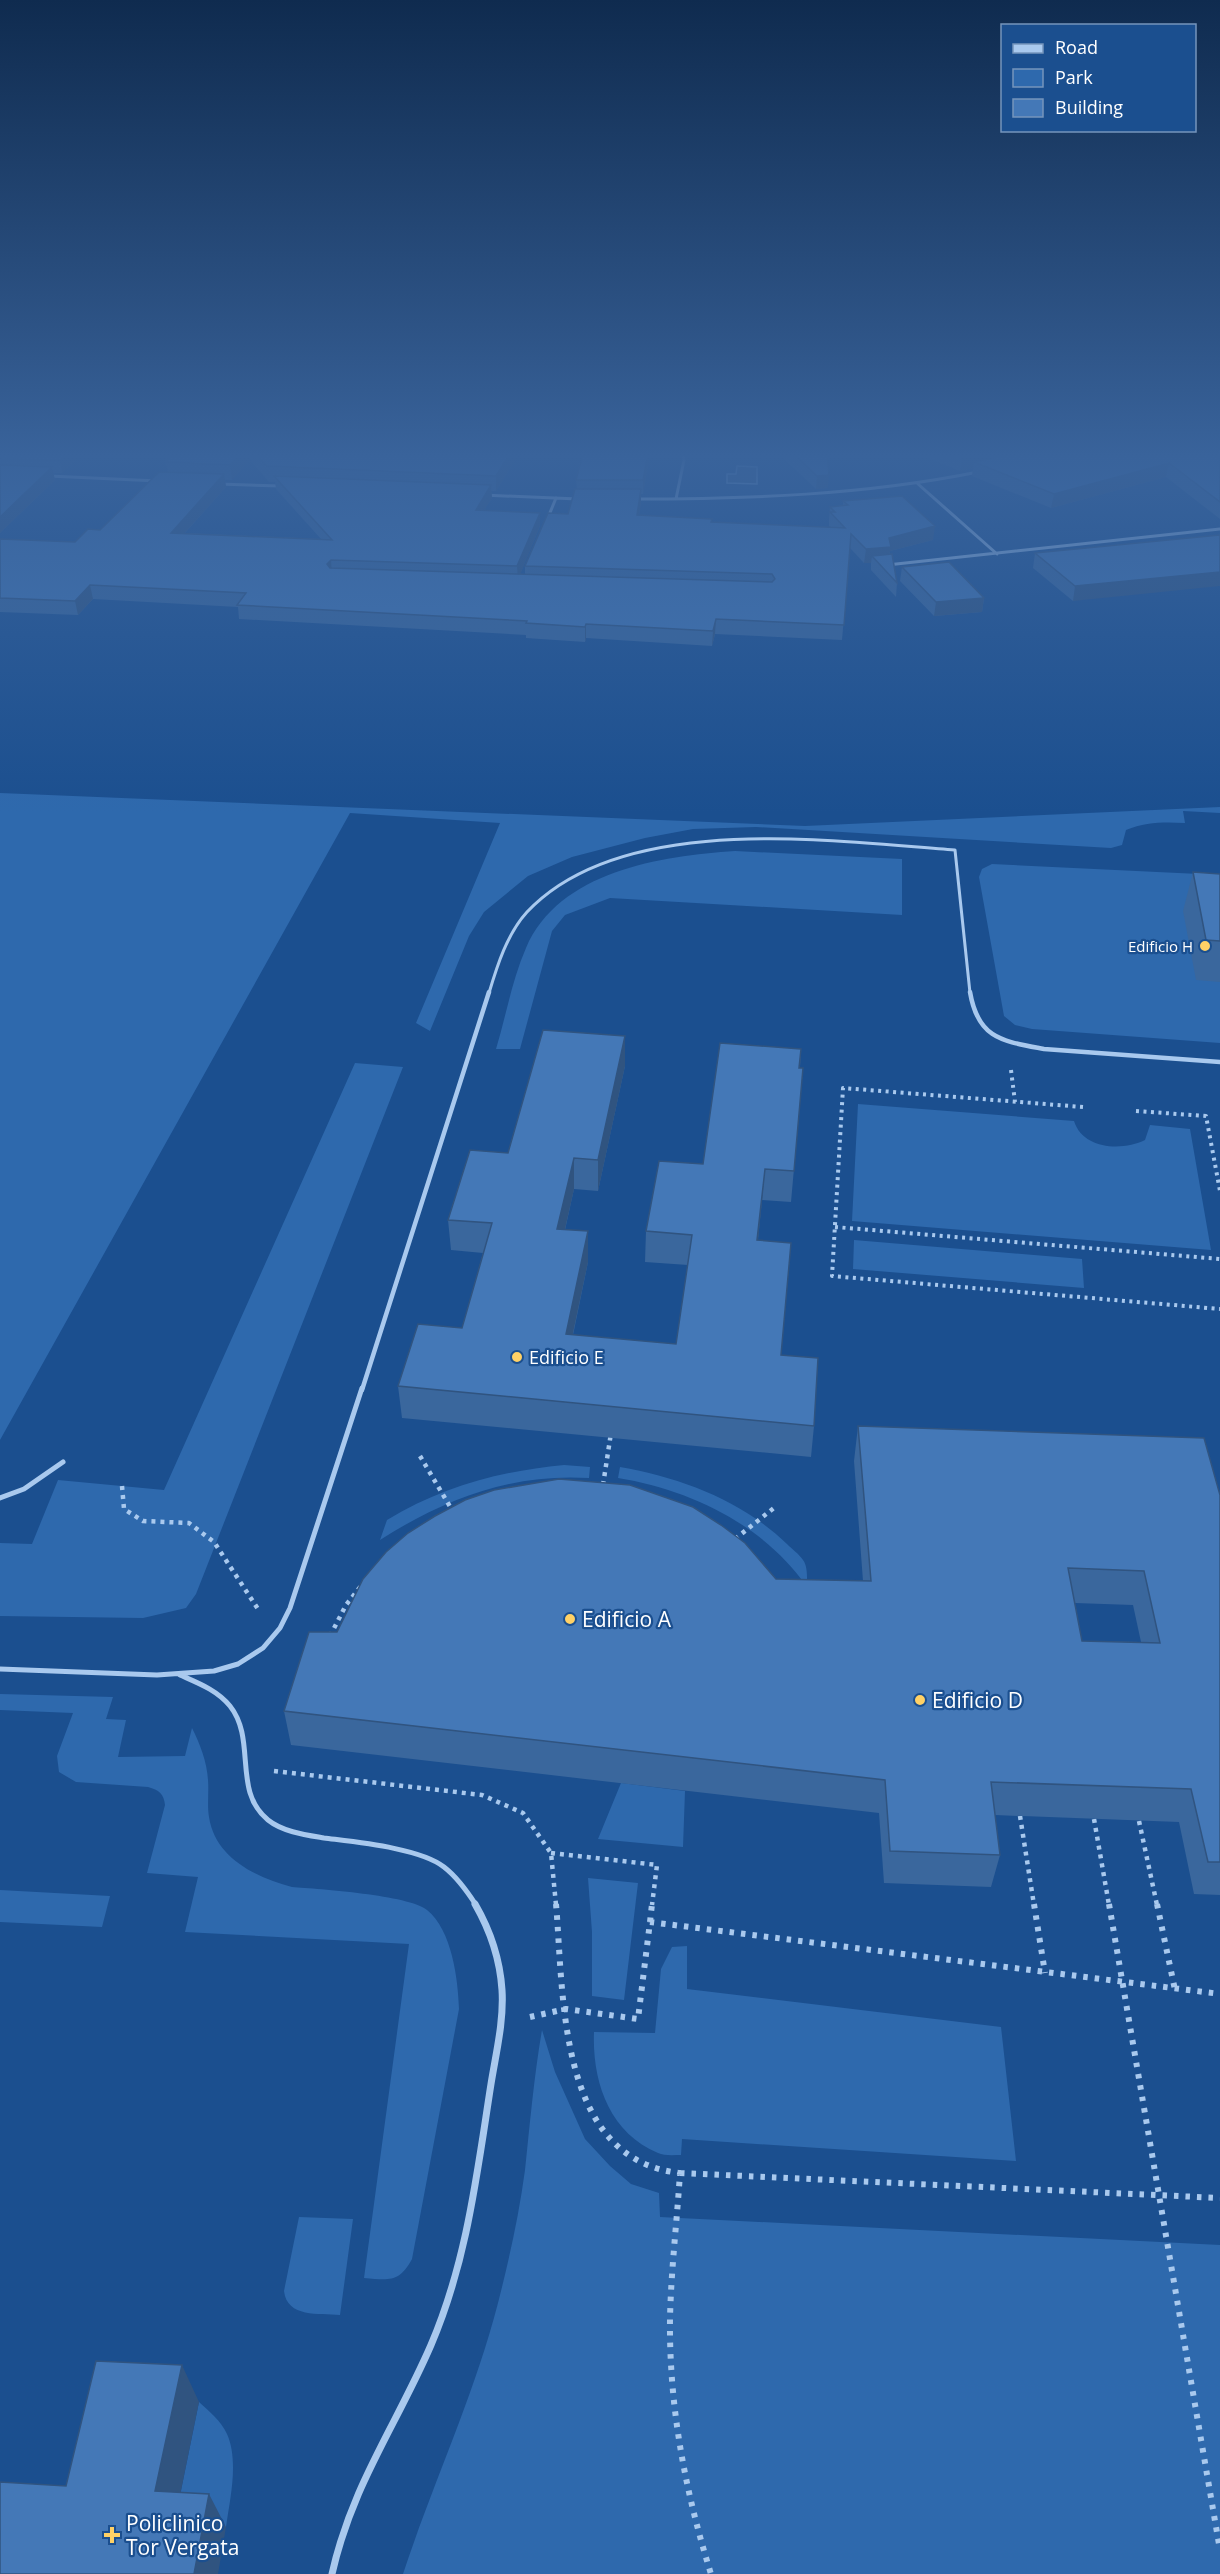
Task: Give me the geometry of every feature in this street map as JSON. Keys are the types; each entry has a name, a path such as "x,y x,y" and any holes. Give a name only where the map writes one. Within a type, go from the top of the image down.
{"lane":[{"path":"0,1669 177,1674 231,1668 267,1646 289,1611 304,1567 491,981 516,928 531,908 555,889 589,870 630,855 701,841 805,840 955,850 970,994 975,1015 984,1029 1017,1044 1044,1049 1220,1062"},
{"path":"0,1498 24,1489 63,1462"},
{"path":"177,1674 210,1687 234,1711 243,1737 247,1784 254,1802 267,1820 308,1835 353,1841 417,1854 440,1864 455,1876 472,1895 495,1951 502,1990 479,2172 461,2259 430,2346 365,2472 348,2514 332,2574"}],"path":[{"path":"1083,1107 843,1088 832,1276 1220,1310"},
{"path":"1136,1111 1206,1116 1220,1191"},
{"path":"835,1227 1220,1259"},
{"path":"606,1458 602,1490 612,1426"},
{"path":"420,1456 457,1518"},
{"path":"122,1486 124,1509 143,1521 189,1523 214,1542 251,1602 278,1631"},
{"path":"736,1546 731,1542 775,1507"},
{"path":"326,1644 346,1605 363,1583 370,1586"},
{"path":"246,1768 482,1795 523,1813 551,1853 569,2052 587,2103 601,2129 618,2148 638,2162 661,2171 680,2173 1220,2198"},
{"path":"1020,1816 1045,1973"},
{"path":"1094,1819 1220,2550"},
{"path":"1139,1821 1174,1990"},
{"path":"551,1853 657,1865 638,2019 566,2010"},
{"path":"650,1922 1220,1994"},
{"path":"680,2173 671,2288 671,2361 680,2453 699,2539 711,2574"}],"green space":[{"path":"0,793 805,826 1220,807 1220,813 1183,811 1185,823 1155,823 1133,827 1126,830 1122,845 1111,848 756,827 693,829 645,838 572,857 528,876 484,912 469,936 430,1031 416,1023 500,823 350,813 0,1440"},
{"path":"735,851 902,859 902,915 610,898 565,915 552,931 520,1049 496,1049 513,985 526,948 541,922 562,901 587,885 615,872 676,857"},
{"path":"992,864 1220,875 1220,1043 1032,1029 1015,1025 1004,1016 979,877 982,869"},
{"path":"355,1063 403,1067 196,1594 186,1608 143,1618 0,1616 0,1543 32,1544 58,1480 164,1490"},
{"path":"858,1104 1074,1121 1086,1138 1105,1146 1126,1146 1145,1140 1150,1125 1190,1129 1211,1250 852,1221"},
{"path":"854,1240 1082,1259 1084,1288 853,1269"},
{"path":"564,1465 590,1467 589,1478 533,1480 480,1492 429,1512 380,1540 387,1520 429,1498 494,1476"},
{"path":"620,1467 666,1477 688,1485 730,1503 750,1515 787,1544 805,1563 807,1587 790,1565 748,1528 699,1501 672,1491 618,1478"},
{"path":"0,1694 113,1697 106,1719 126,1720 118,1757 185,1756 192,1728 206,1767 208,1812 213,1831 229,1855 240,1864 265,1878 292,1887 402,1900 427,1910 436,1919 448,1942 452,1956 459,2009 412,2259 398,2276 387,2279 364,2278 409,1944 185,1932 198,1877 147,1873 165,1805 162,1795 148,1787 76,1782 59,1772 57,1756 73,1713 0,1710"},
{"path":"621,1783 685,1791 683,1847 598,1839"},
{"path":"588,1878 638,1883 624,2000 592,1996 592,1932"},
{"path":"0,1890 110,1896 102,1927 0,1922"},
{"path":"687,1946 687,1989 1001,2027 1016,2161 682,2139 681,2155 663,2155 641,2144 627,2133 616,2119 600,2087 596,2069 594,2032 655,2033 661,1969 672,1947"},
{"path":"542,2030 555,2072 585,2139 610,2166 631,2184 659,2193 660,2217 1220,2245 1220,2574 403,2574 477,2372 498,2303 523,2187"},
{"path":"299,2217 353,2219 340,2315 305,2312 291,2306 286,2300 284,2291"},
{"path":"199,2402 222,2425 231,2445 233,2480 226,2527 174,2525"}],"building":[{"path":"0,573 492,573 772,582 775,579 772,574 745,573 848,573 844,625 716,619 713,631 586,624 585,627 526,623 527,621 237,605 246,593 90,585 75,601 0,598"},
{"path":"888,573 895,573 897,583"},
{"path":"908,573 960,573 984,598 936,602"},
{"path":"1059,573 1208,573 1075,586"},
{"path":"1193,872 1220,874 1220,941 1206,940"},
{"path":"543,1030 625,1036 598,1160 574,1158 557,1229 588,1231 566,1334 676,1344 692,1235 646,1231 659,1161 703,1164 720,1043 801,1049 799,1068 803,1068 794,1171 765,1169 757,1240 791,1243 781,1355 818,1358 814,1426 398,1386 418,1324 462,1328 492,1223 448,1220 470,1150 508,1153"},
{"path":"858,1426 1204,1438 1220,1495 1220,1862 1208,1862 1191,1789 991,1782 1000,1855 890,1851 885,1780 284,1711 309,1632 337,1632 363,1579 386,1552 408,1533 465,1500 494,1490 559,1479 630,1485 693,1507 721,1525 745,1543 776,1579 871,1581","holes":["1068,1568 1144,1571 1160,1643 1082,1641"]},
{"path":"96,2361 182,2365 155,2491 209,2494 194,2574 0,2574 0,2482 66,2486"}],"place":[{"name":"Edificio H","path":"1205,946"},
{"name":"Edificio E","path":"517,1357"},
{"name":"Edificio A","path":"570,1619"},
{"name":"Edificio D","path":"920,1700"},
{"name":"Policlinico Tor Vergata","path":"112,2535"}]}
